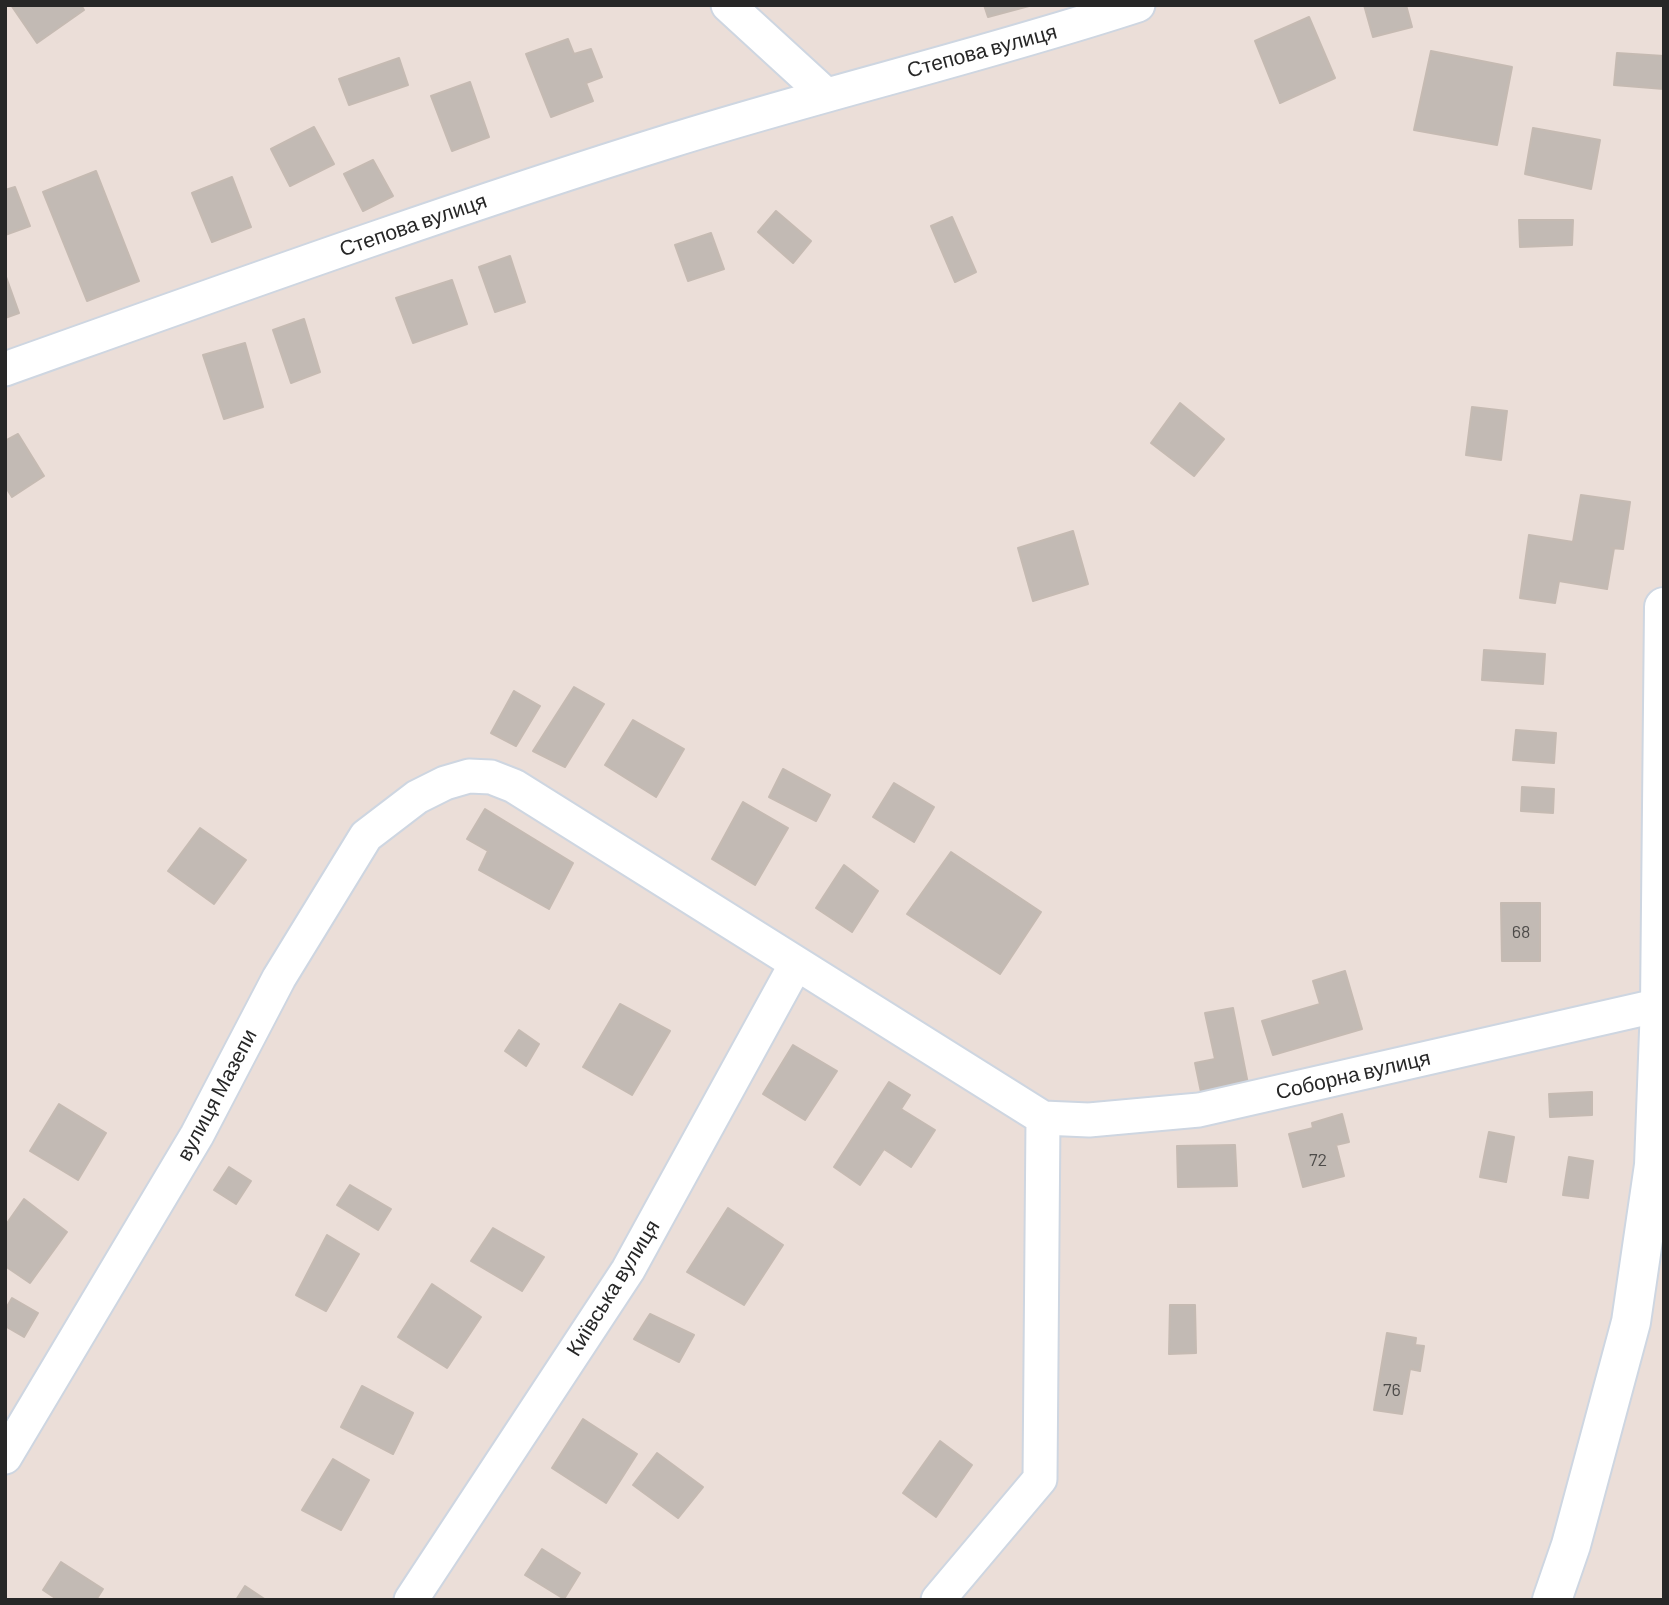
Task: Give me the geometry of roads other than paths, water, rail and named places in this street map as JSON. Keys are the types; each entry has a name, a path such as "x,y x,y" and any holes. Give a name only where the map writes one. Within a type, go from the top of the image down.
{"street":[{"path":"728,5 825,94"},
{"name":"Степова вулиця","path":"5,369 416,222 825,94 1058,31 1138,5"},
{"path":"1552,1600 1571,1545 1631,1322 1654,1166 1662,1007 1664,607"},
{"name":"вулиця Мазепи","path":"8,1448 197,1135 279,978 366,836 417,797 445,783 469,776 491,777 514,786 796,964"},
{"path":"796,964 1043,1118 1040,1479 938,1600"},
{"name":"Київська вулиця","path":"411,1600 628,1270 796,964"},
{"name":"Соборна вулиця","path":"1043,1118 1089,1120 1199,1110 1662,1007"}]}
